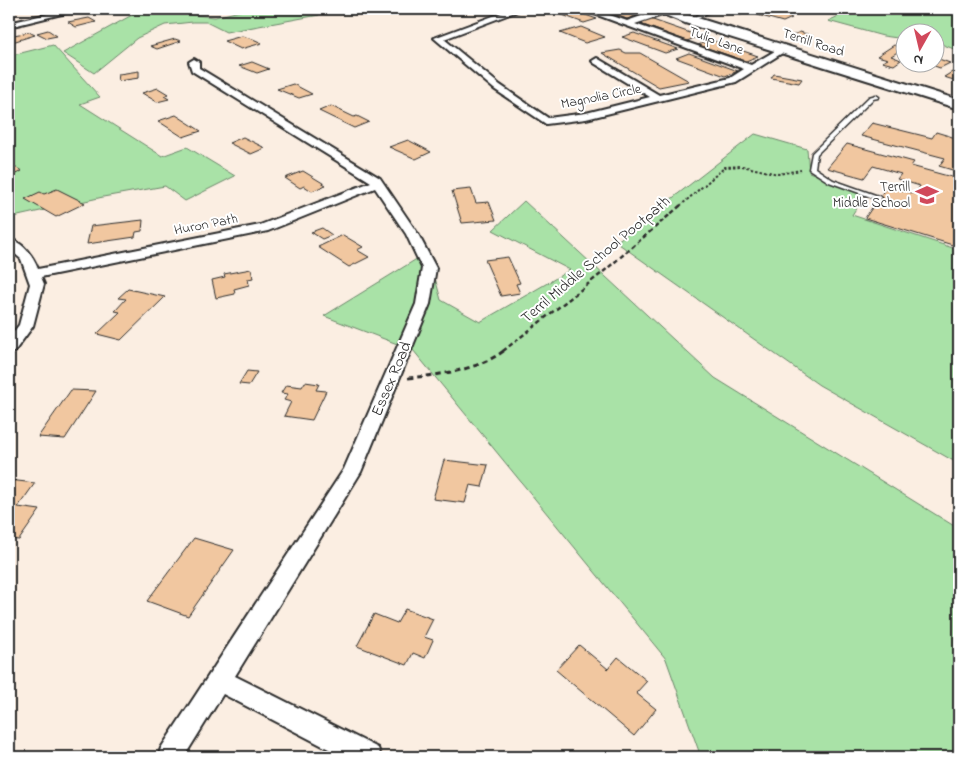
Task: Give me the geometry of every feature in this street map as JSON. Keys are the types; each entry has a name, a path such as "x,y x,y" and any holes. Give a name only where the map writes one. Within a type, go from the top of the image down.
{"street":[{"path":"9,25 78,9"},
{"name":"Magnolia Circle","path":"519,9 438,38 497,87 546,121 586,116 733,80 783,50"},
{"name":"Tulip Lane","path":"585,9 752,69"},
{"path":"628,24 662,10"},
{"name":"Terrill Road","path":"662,10 959,105"},
{"path":"598,25 610,18"},
{"name":"Tulip Lane","path":"620,32 642,29"},
{"path":"597,61 659,99"},
{"name":"Essex Road","path":"170,757 352,472 423,304 429,268 412,234 378,183 195,69 194,62"},
{"name":"Huron Path","path":"33,274 263,228 378,183"},
{"path":"9,243 27,257 37,284 26,326 9,348"},
{"path":"220,680 370,757"}],"lane":[{"path":"689,20 714,9"},
{"path":"796,9 804,11"},
{"path":"876,97 871,98 814,154 812,169 831,181 878,198"}],"path":[{"name":"Terril Middle School Pootpath","path":"392,378 414,378 449,374 497,356 602,273 725,167 742,166 778,174 812,169"}],"green space":[{"path":"248,9 314,9 319,15 226,32 206,22 165,25 137,38 94,73 63,53 141,10 215,17"},
{"path":"831,9 959,9 959,51 946,46 946,22 896,22 896,38 828,21 845,13"},
{"path":"53,45 100,97 80,104 162,156 187,147 235,176 185,201 165,186 103,197 9,218 9,56"},
{"path":"755,134 807,149 809,172 865,194 852,215 959,250 959,464 819,385 616,242"},
{"path":"524,201 715,378 959,529 959,757 701,757 666,659 413,350 324,316 428,252 441,300 480,322 570,270 493,230"}],"building":[{"path":"546,9 568,9 597,19 584,23"},
{"path":"599,9 621,9 638,15 627,19"},
{"path":"729,9 757,9 792,18 783,22 747,12 741,15 724,11"},
{"path":"89,18 96,22 76,27 68,22"},
{"path":"650,19 699,36 687,41 638,23"},
{"path":"581,27 605,37 585,43 560,33"},
{"path":"48,30 57,36 47,38 37,33"},
{"path":"29,32 35,35 9,43 9,36"},
{"path":"800,32 813,36 803,40 791,36"},
{"path":"634,33 678,49 665,53 622,37"},
{"path":"242,36 262,43 241,49 224,41"},
{"path":"175,39 181,41 157,49 150,46"},
{"path":"711,40 758,56 746,61 698,45"},
{"path":"896,46 896,53 891,56 896,58 896,64 894,65 882,62 888,59 877,56"},
{"path":"620,50 626,53 640,53 689,81 659,87 602,53"},
{"path":"689,53 738,71 725,76 676,58"},
{"path":"252,62 269,69 257,73 239,66"},
{"path":"957,69 959,70 959,80 944,77"},
{"path":"139,71 139,78 118,81 119,74"},
{"path":"774,74 802,79 799,83 771,78"},
{"path":"293,84 312,94 299,98 277,89"},
{"path":"158,88 168,94 164,96 169,99 157,102 142,93"},
{"path":"331,106 369,122 354,128 319,111"},
{"path":"176,115 201,131 183,137 158,121"},
{"path":"872,123 932,138 936,132 959,139 959,172 939,166 945,158 861,136"},
{"path":"243,137 265,148 251,154 229,143"},
{"path":"408,140 431,152 416,159 389,147"},
{"path":"847,144 914,162 911,166 959,179 959,247 865,218 887,186 915,194 920,186 897,179 901,174 873,166 864,178 827,168"},
{"path":"9,164 22,171 9,177"},
{"path":"303,171 326,185 312,191 304,186 300,188 285,178"},
{"path":"57,189 85,203 56,217 25,199 40,192 44,194"},
{"path":"471,189 476,203 489,202 496,220 462,223 452,191"},
{"path":"143,220 142,231 136,232 135,237 87,244 91,226"},
{"path":"322,228 332,235 322,239 311,232"},
{"path":"343,235 363,247 357,250 369,257 349,267 318,247"},
{"path":"508,257 520,283 516,284 520,293 501,296 485,260"},
{"path":"251,269 253,278 248,279 249,285 234,289 235,294 216,298 212,280 225,277 224,274"},
{"path":"128,289 165,297 121,340 97,334 120,312 115,311 126,299 118,298"},
{"path":"247,371 257,372 249,385 239,384"},
{"path":"305,382 319,384 316,390 326,391 312,420 284,416 291,402 284,400 288,394 281,393 286,385 302,387"},
{"path":"71,390 96,391 65,439 38,437"},
{"path":"444,460 488,465 482,487 470,485 465,503 433,499"},
{"path":"9,480 35,483 18,507 40,510 19,540 9,539"},
{"path":"194,538 234,550 188,616 147,601"},
{"path":"405,609 433,619 424,637 433,640 425,658 413,653 407,665 357,646 374,614 397,623"},
{"path":"579,645 608,669 618,657 647,681 636,693 656,709 634,736 556,670"}],"place":[{"name":"Terrill Middle School","path":"927,195"}]}
